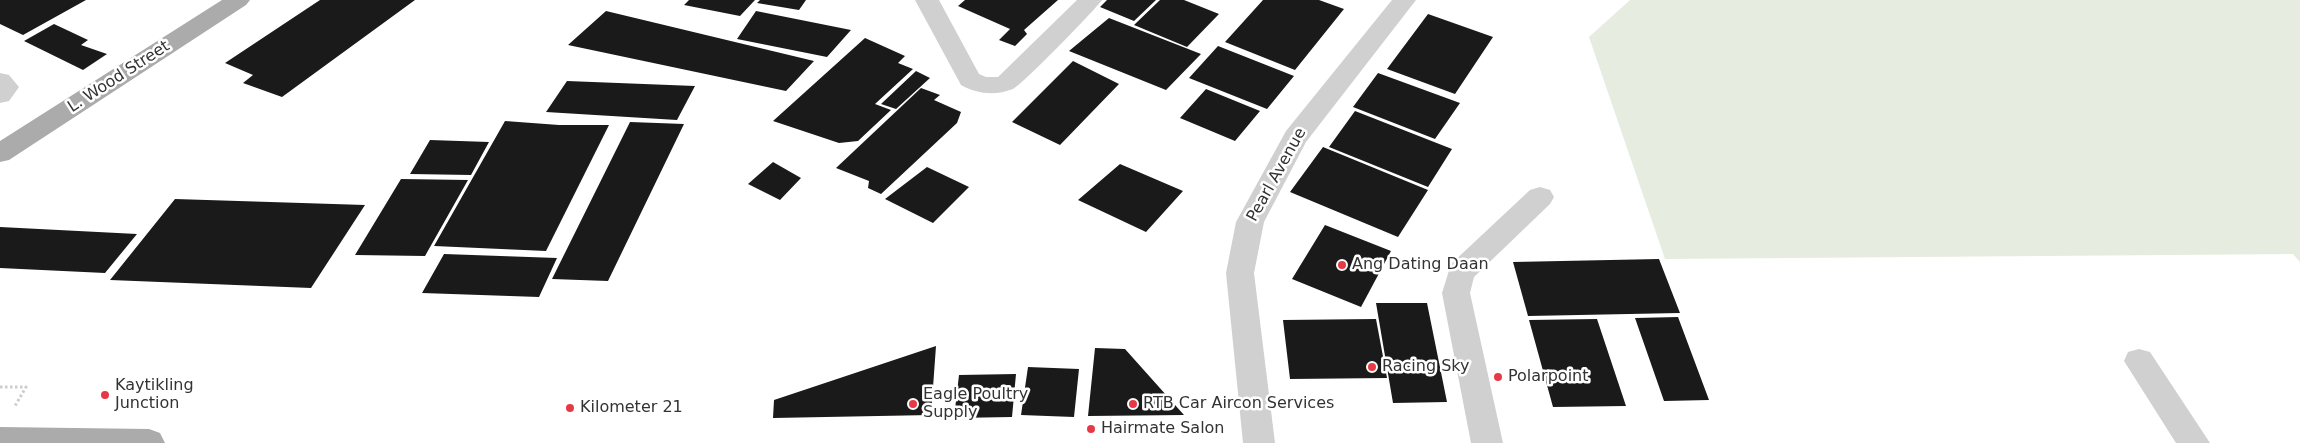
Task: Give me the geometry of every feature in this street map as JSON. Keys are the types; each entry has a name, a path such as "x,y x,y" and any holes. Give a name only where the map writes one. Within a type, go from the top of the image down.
{"main road":[{"name":"L. Wood Street","path":"0,153 238,0"},
{"path":"0,441 149,443"}],"street":[{"path":"927,0 970,79 990,87 1006,83 1090,0"},
{"name":"Pearl Avenue","path":"1259,443 1250,348 1240,273 1250,222 1295,137 1404,0"},
{"path":"0,81 7,87 0,95"},
{"path":"1486,443 1456,293 1461,272 1540,197"},
{"path":"2140,361 2194,443"}],"path":[{"path":"0,387 26,387"}],"shaded area":[{"path":"1630,0 2300,0 2300,262 2293,254 1665,259 1589,37"}],"building":[{"path":"0,0 86,0 23,35 0,24"},
{"path":"320,0 415,0 282,97 243,83 253,75 225,63"},
{"path":"689,0 755,0 740,16 684,5"},
{"path":"760,0 806,0 799,10 757,3"},
{"path":"965,0 1058,0 1024,30 1027,34 1015,46 999,40 1010,29 958,6"},
{"path":"1107,0 1156,0 1134,21 1100,7"},
{"path":"1160,0 1184,0 1219,14 1187,47 1134,25"},
{"path":"1263,0 1319,0 1344,9 1295,70 1225,42"},
{"path":"606,11 814,61 786,91 568,45"},
{"path":"756,11 851,30 827,57 737,39"},
{"path":"1428,14 1493,37 1455,94 1387,69"},
{"path":"1109,18 1201,54 1166,90 1069,51"},
{"path":"54,24 88,40 81,45 107,54 83,70 24,41"},
{"path":"865,38 905,56 898,63 913,69 875,104 891,110 858,141 839,143 773,121"},
{"path":"1218,46 1294,76 1267,109 1189,78"},
{"path":"1073,61 1119,84 1060,145 1012,122"},
{"path":"916,71 930,78 896,109 881,104"},
{"path":"1378,73 1460,103 1435,139 1353,107"},
{"path":"567,81 695,86 677,120 546,112"},
{"path":"921,88 940,95 934,100 961,112 957,123 881,194 868,188 869,181 836,168"},
{"path":"1206,89 1260,111 1235,141 1180,118"},
{"path":"1355,111 1452,149 1428,187 1329,147"},
{"path":"505,121 559,125 609,125 546,251 434,246"},
{"path":"630,122 684,124 608,281 552,279"},
{"path":"430,140 489,142 471,175 410,174"},
{"path":"1323,147 1428,190 1398,237 1290,192"},
{"path":"773,162 801,178 780,200 748,184"},
{"path":"1120,164 1183,191 1146,232 1078,200"},
{"path":"927,167 969,187 933,223 885,199"},
{"path":"401,179 468,180 425,256 355,255"},
{"path":"175,199 365,205 311,288 110,280"},
{"name":"Ang Dating Daan","path":"1325,225 1391,251 1361,307 1292,279"},
{"path":"0,227 137,234 105,273 0,268"},
{"path":"444,254 557,258 539,297 422,293"},
{"path":"1659,259 1680,313 1528,316 1513,262"},
{"path":"1376,303 1427,303 1447,402 1393,403"},
{"path":"1678,317 1709,400 1664,401 1635,318"},
{"path":"1376,319 1387,378 1290,379 1283,320"},
{"path":"1597,319 1626,406 1553,407 1529,320"},
{"path":"936,346 931,415 773,418 774,400"},
{"path":"1095,348 1125,349 1184,415 1088,416"},
{"path":"1028,367 1079,369 1074,417 1021,415"},
{"path":"1016,374 1012,417 954,418 959,375"}],"place":[{"name":"Ang Dating Daan","path":"1342,265"},
{"name":"Racing Sky","path":"1372,367"},
{"name":"Polarpoint","path":"1498,377"},
{"name":"Kaytikling Junction","path":"105,395"},
{"name":"Eagle Poultry Supply","path":"913,404"},
{"name":"RTB Car Aircon Services","path":"1133,404"},
{"name":"Kilometer 21","path":"570,408"},
{"name":"Hairmate Salon","path":"1091,429"}]}
